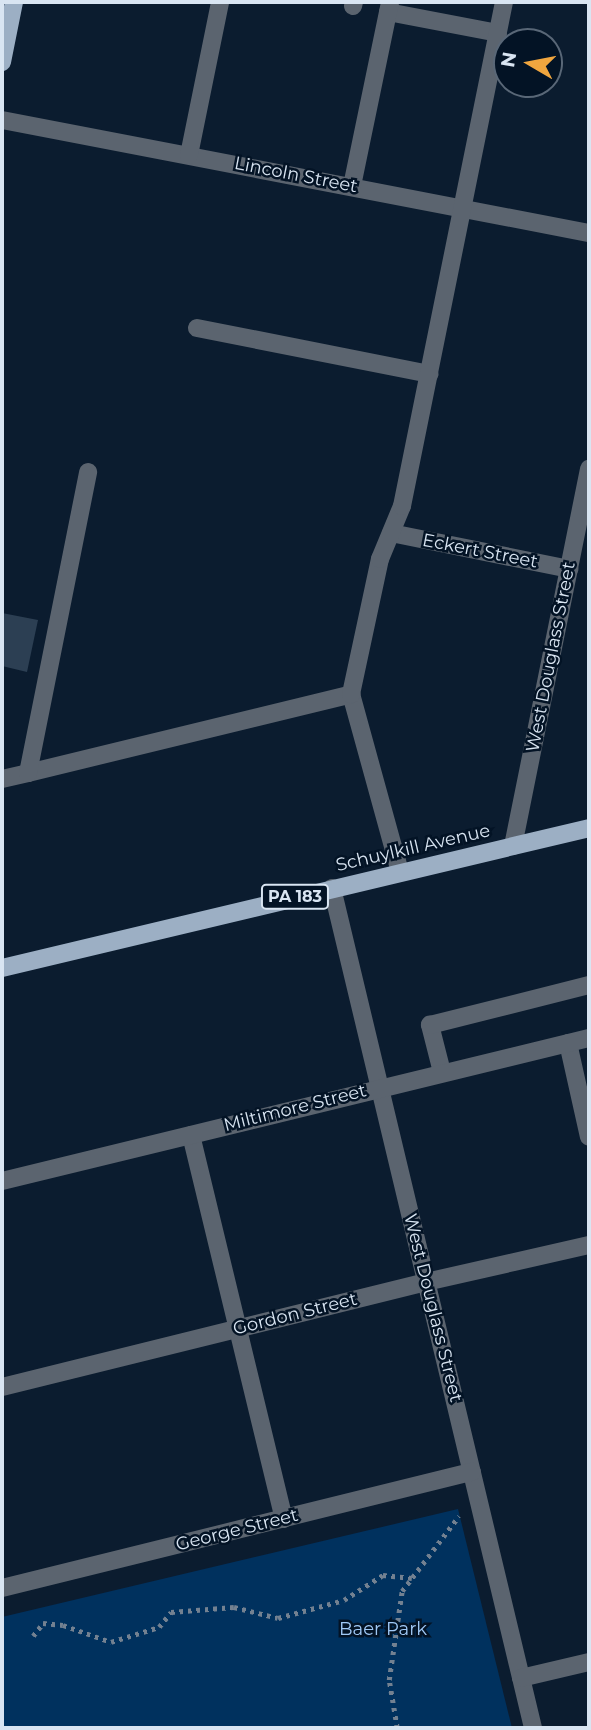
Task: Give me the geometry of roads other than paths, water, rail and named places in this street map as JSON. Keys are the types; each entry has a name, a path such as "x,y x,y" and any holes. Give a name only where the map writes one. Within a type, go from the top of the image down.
{"main road":[{"path":"2,62 14,2"},
{"name":"Schuylkill Avenue","path":"2,968 589,828"}],"street":[{"path":"189,155 220,2"},
{"path":"499,28 504,2"},
{"path":"352,186 389,7 493,32"},
{"path":"400,872 351,694 380,559 402,506 493,57"},
{"name":"Lincoln Street","path":"2,120 589,233"},
{"path":"197,328 429,374"},
{"name":"West Douglass Street","path":"513,846 589,469"},
{"path":"28,773 88,472"},
{"name":"Eckert Street","path":"391,533 569,569"},
{"path":"2,779 351,694"},
{"name":"West Douglass Street","path":"332,888 533,1728"},
{"path":"442,1072 430,1025 589,985"},
{"name":"Miltimore Street","path":"2,1181 589,1038"},
{"path":"568,1043 589,1137"},
{"path":"191,1135 284,1519"},
{"name":"Gordon Street","path":"2,1387 426,1282 589,1245"},
{"name":"George Street","path":"2,1588 472,1472"},
{"path":"521,1678 589,1662"}],"park label":[{"name":"Baer Park","path":"383,1629"}]}
